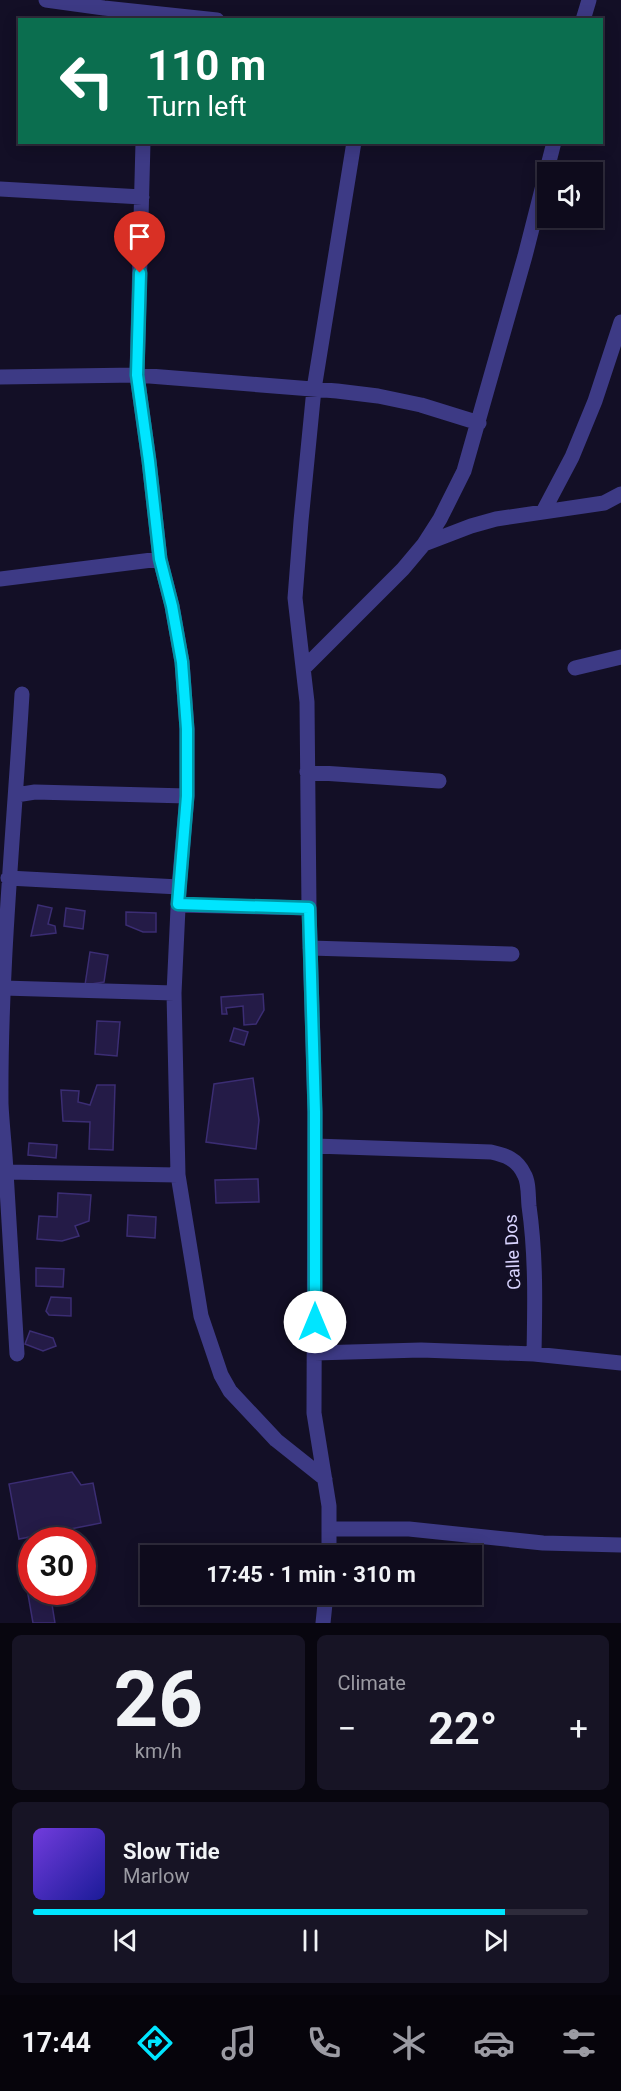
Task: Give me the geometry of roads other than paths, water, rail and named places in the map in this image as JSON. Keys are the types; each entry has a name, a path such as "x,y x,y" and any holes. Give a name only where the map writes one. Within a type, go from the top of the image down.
{"street":[{"path":"46,0 129,15 182,18"},
{"path":"584,18 589,0"},
{"path":"143,144 137,375 160,559 172,606 182,662 187,729 187,796 179,887 174,993 178,1175 201,1316 221,1375 230,1391 276,1440 325,1479"},
{"path":"329,1545 325,1479 314,1413 315,1146 307,702 305,667 295,598 300,521 307,474 314,389 354,144"},
{"path":"305,667 403,569 424,544 440,519 464,471 479,423 553,144"},
{"path":"0,189 142,197"},
{"path":"544,510 572,457 595,400 621,322"},
{"path":"0,377 137,375 314,389 378,396 421,405 479,423"},
{"path":"424,544 496,519 544,510 580,508 604,503 621,494"},
{"path":"0,579 160,559"},
{"path":"575,668 621,657"},
{"path":"17,1354 1,1104 8,878 22,694"},
{"path":"307,772 439,781"},
{"path":"16,795 35,792 187,796"},
{"path":"8,878 179,887"},
{"path":"178,904 309,908"},
{"path":"310,948 512,954"},
{"path":"3,988 174,993"},
{"name":"Calle Dos","path":"315,1146 491,1152 506,1155 515,1162 526,1176 532,1226 535,1280 534,1354"},
{"path":"6,1172 178,1175"},
{"path":"315,1353 422,1350 534,1354 621,1362"},
{"path":"330,1529 409,1529 543,1543 621,1545"},
{"path":"323,1623 325,1605"}]}
